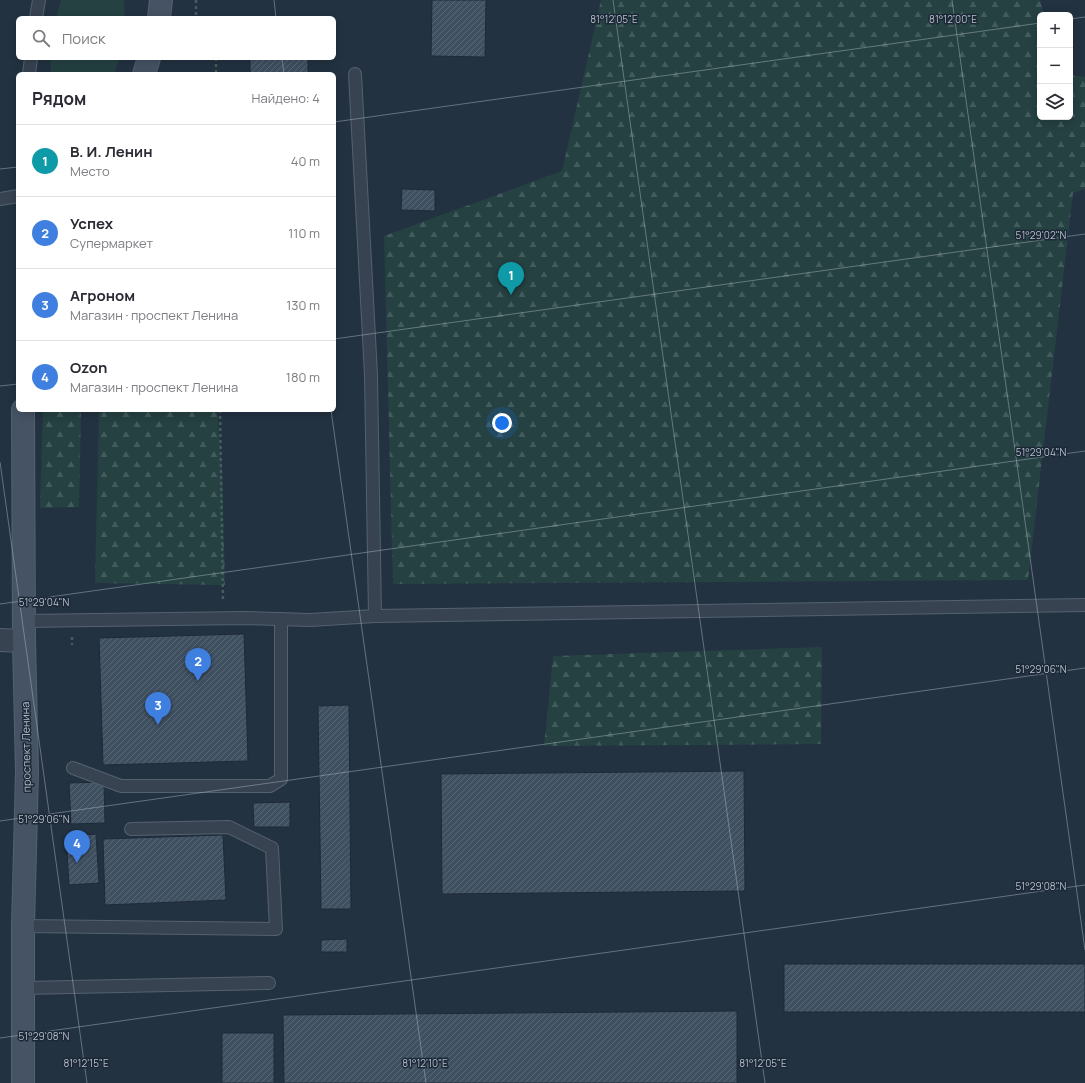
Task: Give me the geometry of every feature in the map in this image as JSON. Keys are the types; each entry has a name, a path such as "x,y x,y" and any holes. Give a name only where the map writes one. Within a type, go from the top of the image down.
{"street":[{"path":"159,16 161,0"},
{"path":"145,72 148,60"},
{"name":"проспект Ленина","path":"23,412 26,772 23,926 23,1083"},
{"path":"0,640 24,631"}],"lane":[{"path":"36,16 39,0"},
{"path":"29,72 31,60"},
{"path":"355,74 371,375 375,616"},
{"path":"0,199 16,196"},
{"path":"24,631 244,618 310,620 375,616 1085,605"},
{"path":"73,768 121,786 270,786 281,779 281,619"},
{"path":"23,926 276,930 272,848 229,827 131,829"},
{"path":"23,988 269,983"}],"path":[{"path":"196,0 196,16"},
{"path":"216,60 216,72"},
{"path":"220,412 223,620"}],"green space":[{"path":"61,0 124,0 125,16 57,16"},
{"path":"601,0 1040,0 1043,12 1037,12 1037,120 1073,120 1073,75 1085,77 1085,189 1073,193 1028,580 393,584 384,236 562,171"},
{"path":"50,60 119,60 115,72 51,72"},
{"path":"43,412 81,412 79,507 40,508"},
{"path":"99,412 217,412 222,467 225,585 95,583"},
{"path":"822,647 821,744 544,746 553,656"}],"building":[{"path":"432,0 486,0 485,57 431,56"},
{"path":"250,60 308,60 308,72 250,72"},
{"path":"402,189 435,190 435,211 401,210"},
{"path":"244,634 248,761 103,765 99,638"},
{"path":"349,705 351,909 321,909 318,706"},
{"path":"744,771 745,891 442,894 441,774"},
{"path":"104,782 105,823 71,824 69,783"},
{"path":"290,802 290,827 254,827 253,803"},
{"path":"96,834 99,883 69,885 66,836"},
{"path":"223,835 226,900 105,905 103,839"},
{"path":"347,939 347,952 321,952 321,940"},
{"path":"784,964 1085,964 1085,1012 784,1012"},
{"path":"737,1011 737,1083 284,1083 283,1015"},
{"path":"222,1033 274,1033 274,1083 222,1083"}],"place":[{"name":"В. И. Ленин","path":"511,295"},
{"name":"Успех","path":"198,681"},
{"name":"Агроном","path":"158,725"},
{"name":"Ozon","path":"77,863"}]}
